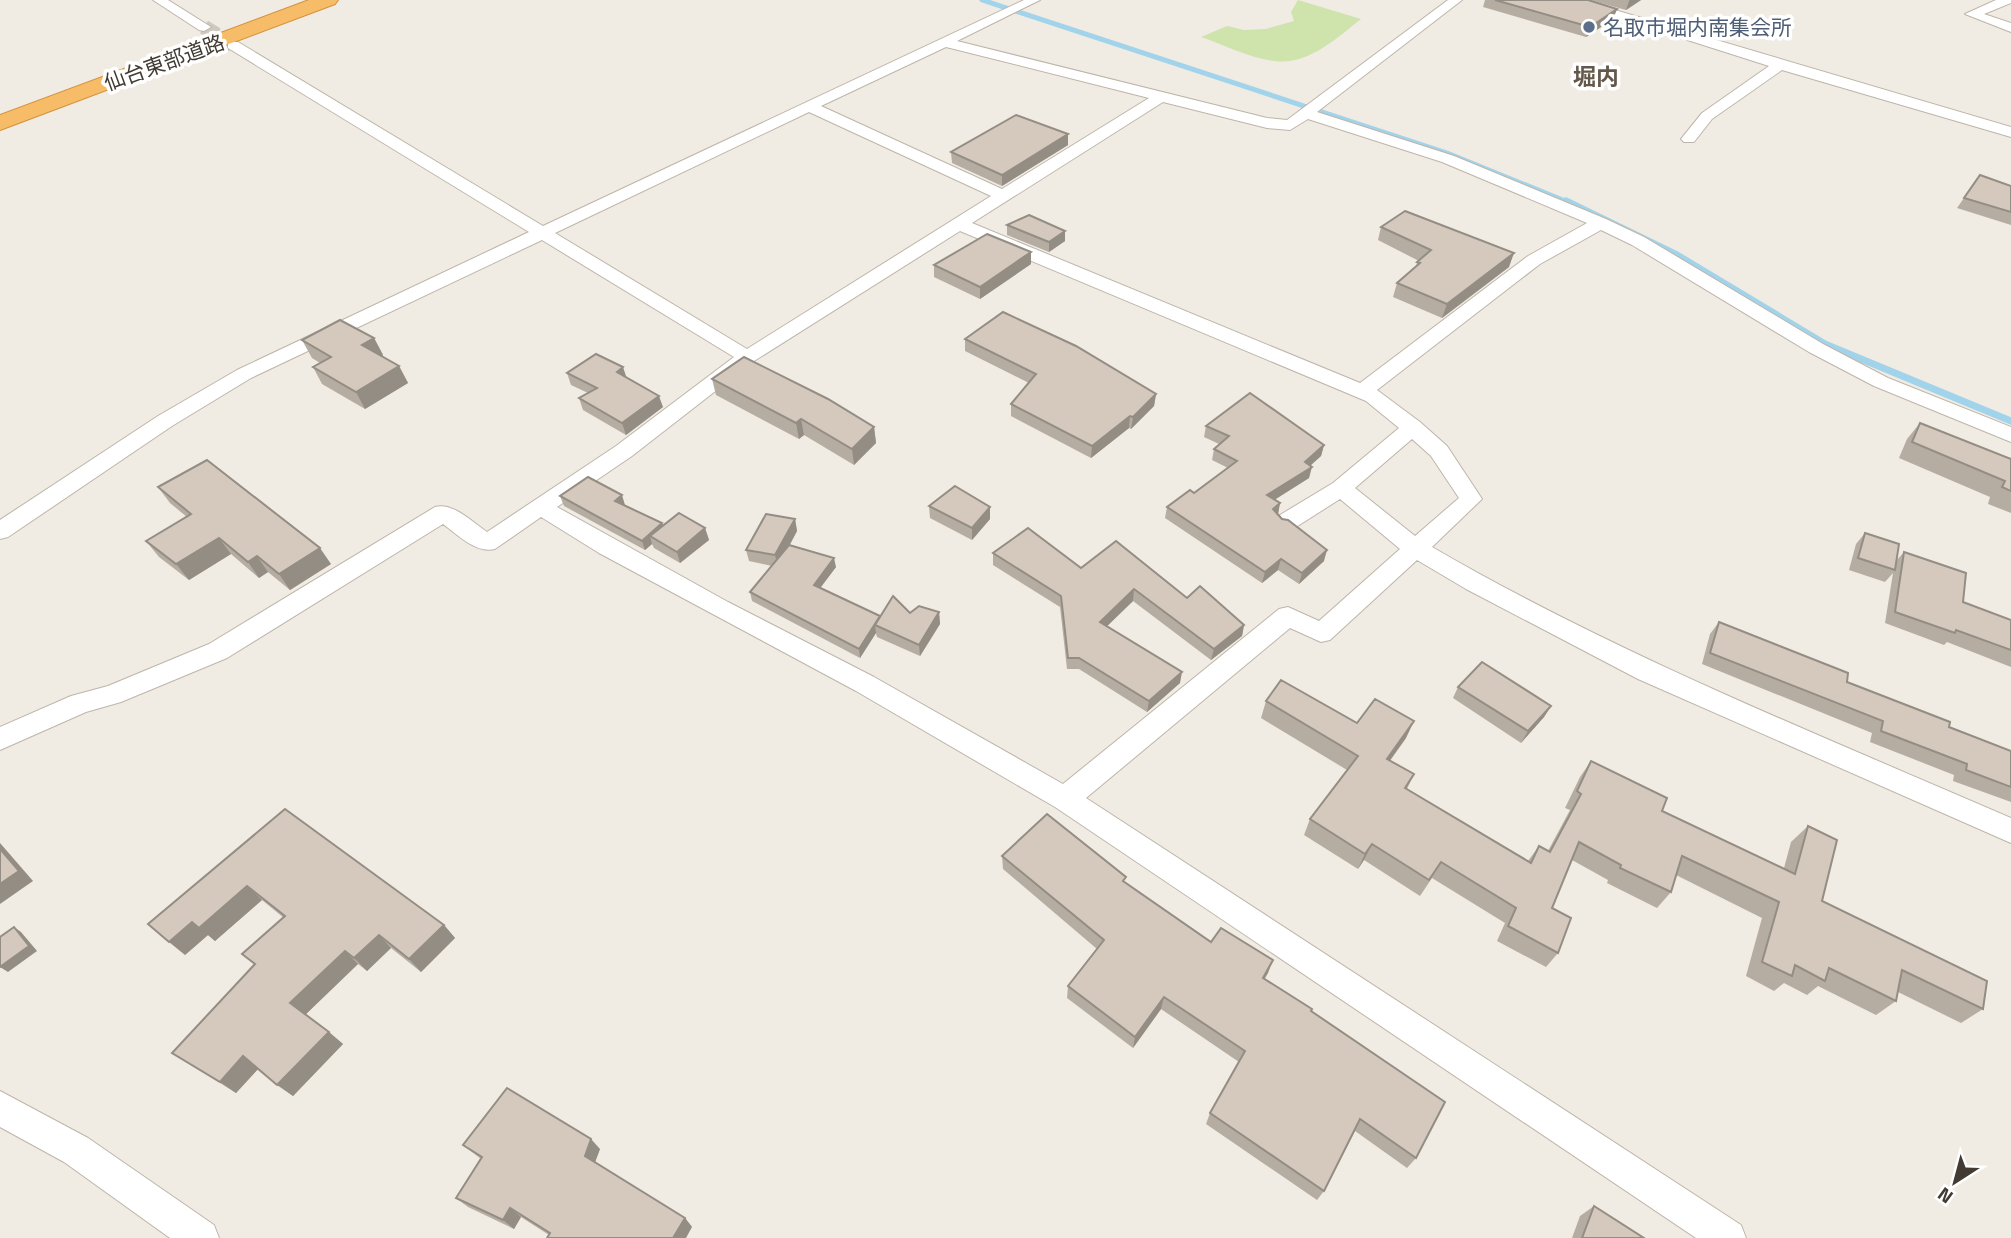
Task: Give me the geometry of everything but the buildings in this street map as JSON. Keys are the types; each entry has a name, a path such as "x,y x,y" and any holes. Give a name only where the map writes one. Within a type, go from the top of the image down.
{"highway":[{"name":"仙台東部道路","path":"0,109 296,0"},
{"name":"仙台東部道路","path":"0,123 328,0"}],"street":[{"path":"159,0 204,27"},
{"path":"0,531 165,421 244,374 1034,0"},
{"path":"947,43 1267,123 1290,125 1456,0"},
{"path":"1568,0 2011,132"},
{"path":"1999,1 1972,14 2011,27"},
{"path":"233,45 538,233 747,357"},
{"path":"1689,139 1707,116 1780,65"},
{"path":"0,739 80,703 113,695 218,651 443,513 487,543 624,451 747,357 1162,96"},
{"path":"808,106 1004,196"},
{"path":"1312,110 1448,159 1600,223 1638,241 1816,348 1881,382 2011,435"},
{"path":"1363,391 1534,260 1600,223"},
{"path":"960,224 1373,396 1439,451 1471,499 1321,633 1288,616 1249,650 1133,740 1065,799"},
{"path":"1288,521 1341,488 1413,427"},
{"path":"1341,488 1416,549 1474,583 1647,672 2011,831"},
{"path":"541,507 663,578 865,684 1065,799 1728,1238"},
{"path":"0,1108 76,1150 201,1238"}],"green space":[{"path":"1298,0 1361,19 1321,49 1310,55 1286,61 1256,57 1201,37 1227,26 1244,30 1266,29 1294,21 1291,12"}],"waterway":[{"path":"982,0 1447,153 1570,203"},
{"path":"1566,201 1677,255 1825,344 2011,421"}],"tunnel":[{"path":"204,27 233,45"}],"place":[{"name":"名取市堀内南集会所","path":"1589,27"}],"district":[{"name":"堀内","path":"1596,76"}]}
